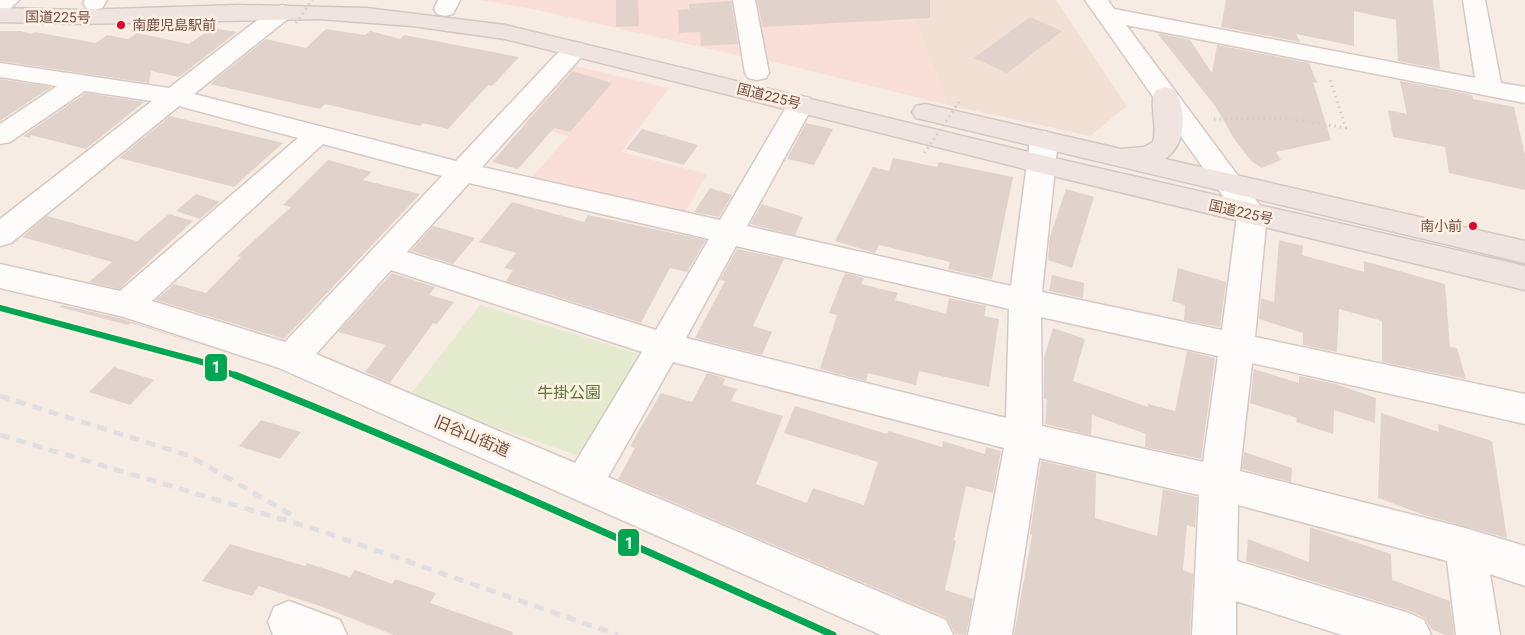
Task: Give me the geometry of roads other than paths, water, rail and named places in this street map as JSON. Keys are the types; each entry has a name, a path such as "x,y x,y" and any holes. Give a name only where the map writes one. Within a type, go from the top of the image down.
{"highway":[{"name":"国道225号","path":"24,0 95,2 247,0"},
{"name":"国道225号","path":"346,0 447,4 757,73 1043,152 1252,215 1525,278"},
{"name":"国道225号","path":"0,15 107,18 371,15 417,19 505,32 801,104 1043,152 1117,155 1525,252"},
{"path":"1117,155 1151,156 1162,150 1170,129 1165,95"}],"street":[{"path":"0,6 8,0"},
{"path":"744,0 757,73"},
{"path":"1474,0 1489,88"},
{"path":"1101,7 1323,56 1525,95"},
{"path":"1101,7 1252,215 1238,347 1219,483 1214,635"},
{"path":"0,235 174,97 289,17"},
{"path":"291,358 575,49"},
{"path":"0,70 78,84 174,97 462,172 1025,301 1525,409"},
{"path":"0,136 78,84"},
{"path":"583,484 801,104"},
{"path":"126,305 317,135"},
{"path":"990,635 1024,438 1025,301 1043,152"},
{"path":"384,256 664,346 1024,438 1219,483 1466,547 1525,566"},
{"name":"旧谷山街道","path":"0,276 126,305 291,358 931,635"},
{"path":"1466,547 1478,635"},
{"path":"1215,574 1409,635"}],"railway":[{"path":"0,396 190,456 297,518"},
{"path":"0,435 315,529 618,635"}],"place":[{"name":"南鹿児島駅前","path":"121,25"},
{"name":"南小前","path":"1473,226"}],"park label":[{"name":"牛掛公園","path":"569,392"}]}
